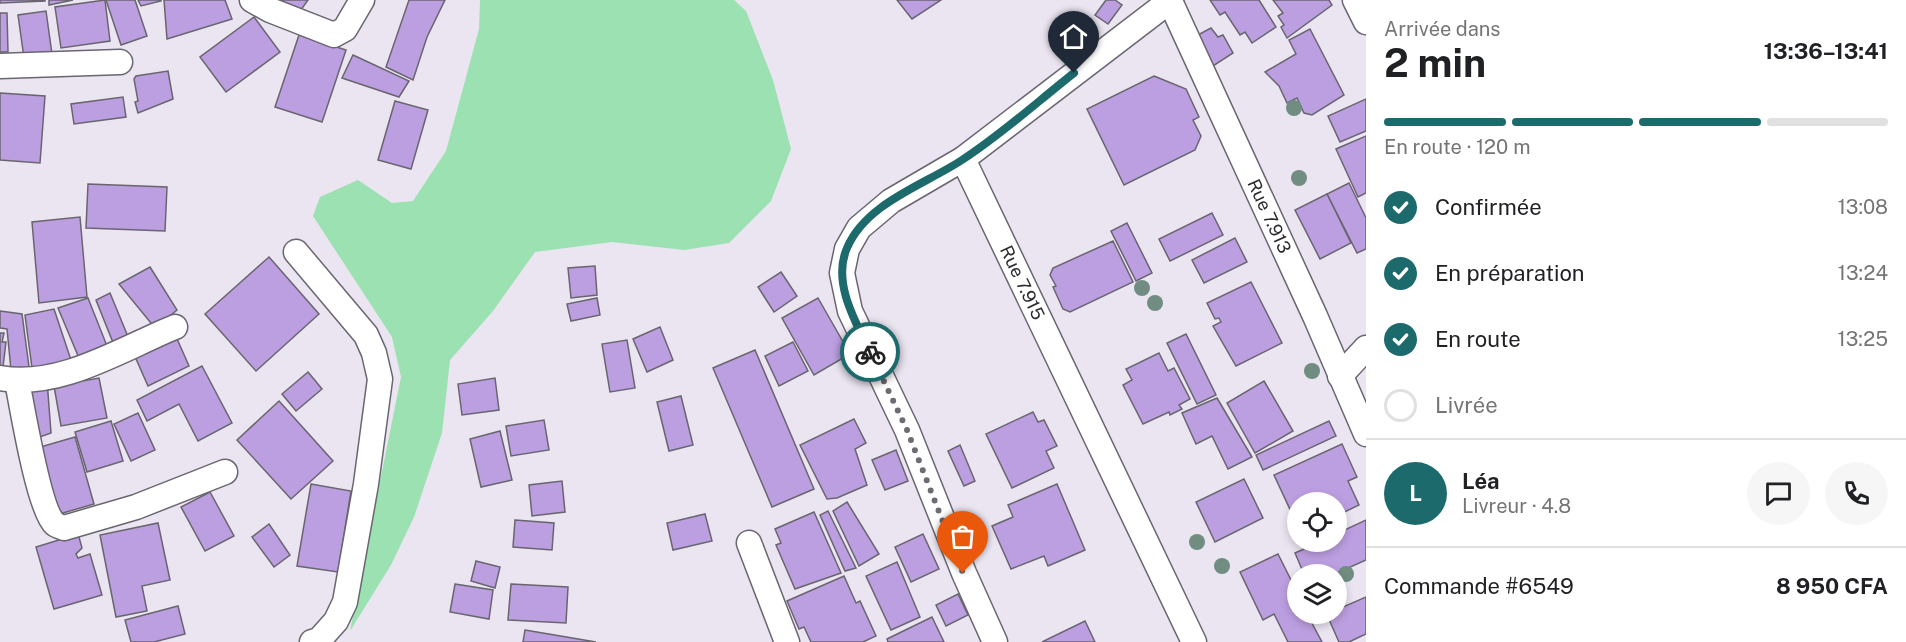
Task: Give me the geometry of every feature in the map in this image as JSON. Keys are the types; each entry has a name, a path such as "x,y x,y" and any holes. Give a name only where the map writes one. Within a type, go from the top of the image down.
{"street":[{"path":"252,0 270,10 334,35 345,29 362,0"},
{"path":"995,642 963,573 907,430 850,311 842,273 847,249 859,228 891,201 963,159 1170,0"},
{"name":"Rue 7.913","path":"1170,0 1316,316 1366,434"},
{"path":"1355,0 1366,22"},
{"path":"0,66 120,62"},
{"name":"Rue 7.915","path":"963,159 1194,642"},
{"path":"296,252 366,335 374,353 380,379 366,484 345,602 336,621 319,640 312,642"},
{"path":"175,327 58,375 9,379 50,516 56,525 64,528 136,507 225,472"},
{"path":"1341,376 1366,348"},
{"path":"749,543 787,642"}],"green space":[{"path":"480,0 734,0 746,11 773,80 791,149 771,201 729,243 684,250 612,242 535,252 493,311 450,360 442,433 414,517 391,565 350,631 401,377 392,337 313,216 320,197 358,180 392,203 413,201 446,151 479,29"}],"building":[{"path":"0,0 45,0 45,1 0,3"},
{"path":"49,0 73,0 49,5"},
{"path":"105,0 110,41 61,48 55,7"},
{"path":"106,0 135,0 147,36 121,45"},
{"path":"138,0 161,0 161,1 141,6"},
{"path":"164,0 225,0 232,19 167,39"},
{"path":"277,0 308,0 298,14"},
{"path":"409,0 445,0 427,37 413,80 386,67"},
{"path":"897,0 941,0 912,19"},
{"path":"1106,0 1115,0 1122,5 1108,24 1095,15"},
{"path":"1210,0 1259,0 1276,27 1252,43 1245,32 1240,35 1225,12 1220,15"},
{"path":"1273,0 1329,0 1332,5 1287,38 1281,27 1284,25 1278,16 1283,13"},
{"path":"46,11 52,54 24,58 18,15"},
{"path":"0,13 7,13 8,52 0,52"},
{"path":"254,17 280,52 226,92 200,57"},
{"path":"1211,28 1218,37 1223,35 1233,53 1210,68 1194,37"},
{"path":"1310,29 1344,95 1312,115 1304,113 1297,98 1287,103 1279,86 1265,72 1296,54 1289,40"},
{"path":"299,35 346,50 322,122 275,107"},
{"path":"353,55 409,81 399,97 342,78"},
{"path":"168,71 173,99 138,113 135,102 138,101 134,79 136,76"},
{"path":"1154,76 1186,89 1199,117 1193,120 1201,136 1195,150 1124,185 1087,109"},
{"path":"0,93 45,96 40,163 0,160"},
{"path":"123,97 126,117 74,124 71,104"},
{"path":"1366,99 1366,131 1340,142 1328,116"},
{"path":"395,101 428,110 411,169 378,160"},
{"path":"1366,136 1366,193 1358,197 1336,149"},
{"path":"1349,183 1366,218 1366,249 1357,253 1327,194"},
{"path":"88,184 167,187 165,231 86,228"},
{"path":"1327,194 1351,243 1320,259 1295,210"},
{"path":"1212,213 1223,235 1170,261 1159,239"},
{"path":"80,217 87,297 39,303 32,222"},
{"path":"1127,223 1152,273 1136,281 1111,231"},
{"path":"1235,238 1247,262 1204,283 1192,260"},
{"path":"1113,241 1133,282 1070,312 1063,309 1050,275 1053,268"},
{"path":"269,257 319,314 256,371 205,314"},
{"path":"595,266 597,295 571,298 568,268"},
{"path":"150,267 177,310 155,328 119,284"},
{"path":"781,272 797,296 774,312 758,287"},
{"path":"1251,282 1282,343 1236,366 1213,326 1221,322 1219,318 1215,319 1207,303"},
{"path":"110,293 129,339 114,345 96,300"},
{"path":"88,298 107,346 79,358 58,308"},
{"path":"597,298 600,315 571,321 567,304"},
{"path":"818,298 850,354 814,375 782,318"},
{"path":"54,309 72,363 32,368 25,315"},
{"path":"0,311 22,314 29,367 11,370 7,329 0,328"},
{"path":"660,327 673,360 647,372 633,339"},
{"path":"174,332 189,366 148,386 133,352"},
{"path":"0,333 4,333 2,342 6,342 3,367 0,367"},
{"path":"1186,334 1216,395 1197,404 1167,343"},
{"path":"627,340 635,388 610,392 602,344"},
{"path":"793,342 808,371 779,386 765,356"},
{"path":"755,350 814,489 772,507 713,368"},
{"path":"1159,353 1168,371 1174,368 1190,399 1179,405 1182,409 1170,415 1169,412 1143,424 1123,385 1132,380 1126,369"},
{"path":"202,366 232,423 198,441 179,404 147,421 137,400"},
{"path":"308,372 322,389 296,411 282,394"},
{"path":"99,378 107,418 61,426 54,386"},
{"path":"495,378 499,410 462,415 458,384"},
{"path":"47,380 51,433 34,439 30,384"},
{"path":"1264,381 1293,431 1255,453 1227,403"},
{"path":"681,396 693,445 669,451 657,402"},
{"path":"1217,398 1252,457 1228,469 1212,436 1196,444 1182,413"},
{"path":"279,401 333,461 291,499 237,440"},
{"path":"1033,412 1038,422 1044,420 1057,446 1046,451 1054,468 1012,488 986,434"},
{"path":"138,413 155,450 131,461 114,424"},
{"path":"854,419 866,443 855,449 867,485 837,498 827,499 800,445"},
{"path":"544,420 549,450 511,456 506,426"},
{"path":"111,421 123,461 87,472 75,432"},
{"path":"1329,421 1336,436 1263,470 1256,455"},
{"path":"500,431 512,480 481,487 470,439"},
{"path":"75,437 94,504 56,515 37,448"},
{"path":"1342,444 1357,477 1348,481 1359,505 1347,511 1347,492 1287,492 1287,503 1274,475"},
{"path":"960,445 975,481 964,486 948,451"},
{"path":"896,450 908,481 885,490 872,460"},
{"path":"1244,479 1263,518 1215,542 1196,502"},
{"path":"562,481 565,512 532,516 529,485"},
{"path":"311,484 351,491 338,572 297,566"},
{"path":"1057,484 1085,550 1048,566 1044,556 1011,569 992,526 1013,517 1008,505"},
{"path":"210,492 234,536 205,551 181,507"},
{"path":"847,502 879,554 859,566 833,511"},
{"path":"828,511 856,568 845,571 820,515"},
{"path":"814,512 841,573 795,589 776,545 781,543 775,529"},
{"path":"705,514 712,541 673,550 667,523"},
{"path":"515,520 554,523 552,550 513,547"},
{"path":"1366,520 1366,560 1347,569 1347,564 1300,564 1295,553 1297,552 1347,552 1347,529"},
{"path":"158,523 170,580 142,586 147,611 116,617 100,535"},
{"path":"269,524 290,555 274,567 252,537"},
{"path":"923,534 939,569 911,582 895,547"},
{"path":"75,535 79,537 82,548 76,554 78,558 90,554 102,595 54,609 36,547"},
{"path":"1278,554 1287,572 1287,624 1312,624 1322,642 1288,642 1274,614 1263,620 1240,572"},
{"path":"476,561 500,567 495,588 471,581"},
{"path":"897,562 920,617 891,630 866,576"},
{"path":"844,576 856,603 860,601 876,636 863,642 811,642 804,627 799,629 787,601"},
{"path":"455,584 493,590 489,619 450,612"},
{"path":"511,584 568,587 566,623 508,620"},
{"path":"958,594 968,615 946,626 936,605"},
{"path":"1366,597 1366,634 1349,642 1339,642 1331,624 1347,624 1347,605"},
{"path":"178,606 185,634 154,642 131,642 125,620"},
{"path":"932,617 944,642 888,642 887,639"},
{"path":"1085,621 1095,642 1042,642"},
{"path":"525,630 596,642 523,642"}],"way so far":[{"path":"870,352 907,430 963,573"}],"route":[{"path":"870,352 850,311 842,273 847,249 859,228 891,201 963,159 1074,73"}]}
